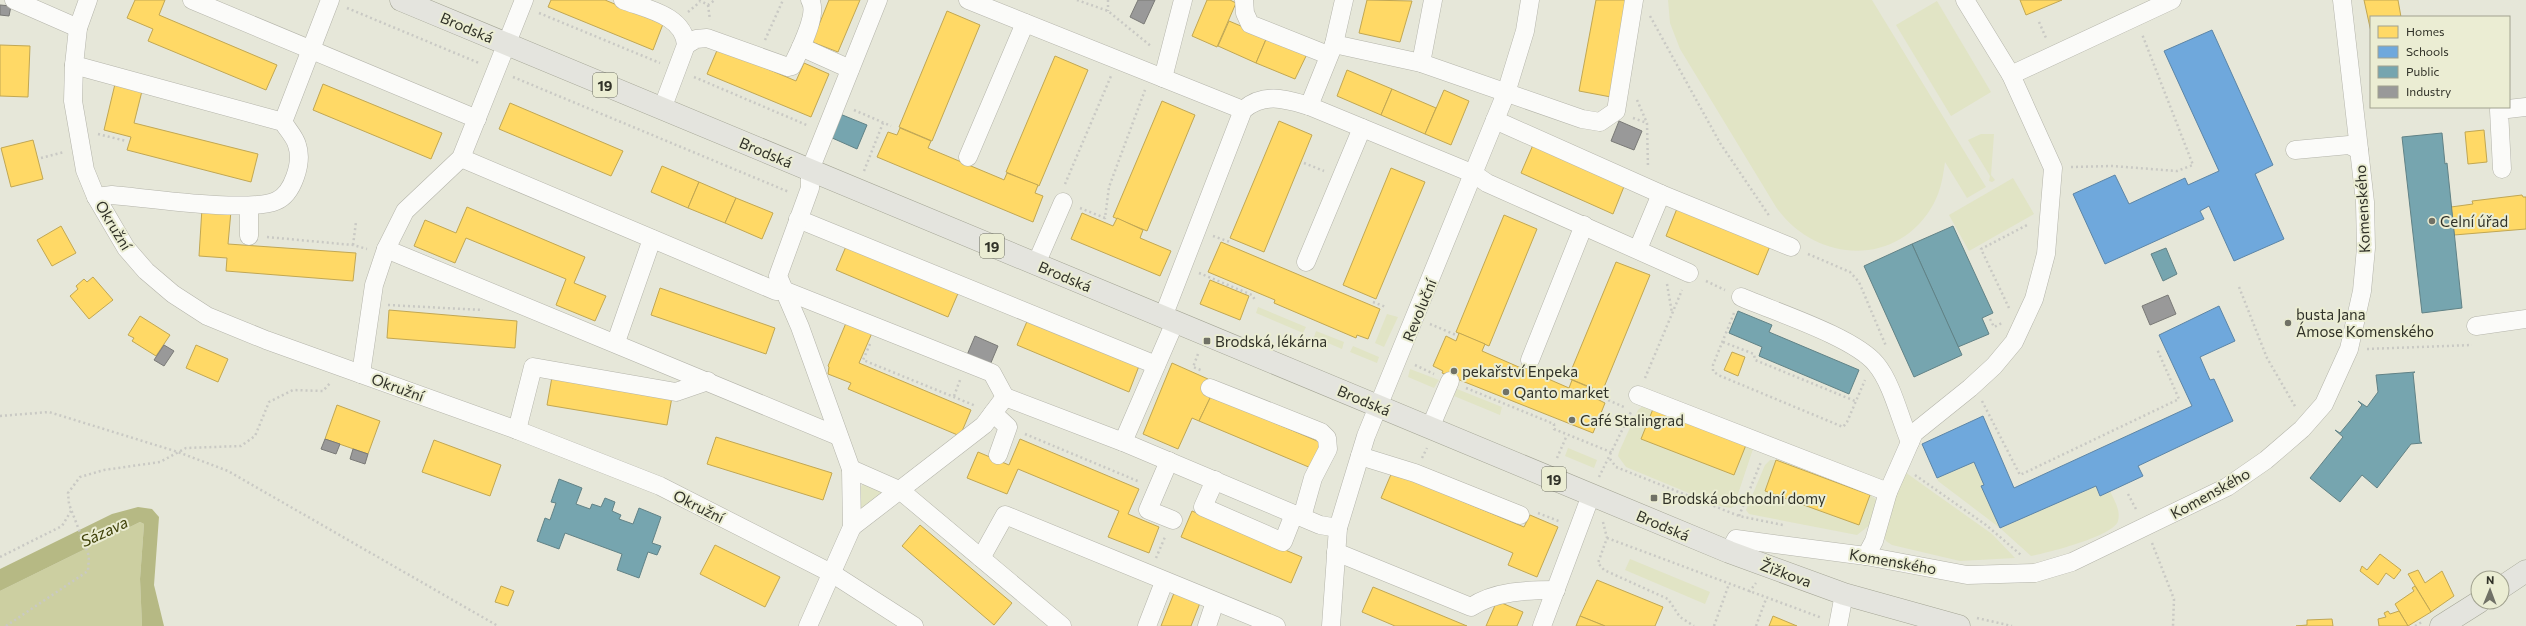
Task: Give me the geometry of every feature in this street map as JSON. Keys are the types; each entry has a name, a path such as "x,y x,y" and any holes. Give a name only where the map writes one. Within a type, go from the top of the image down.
{"main road":[{"name":"Brodská","path":"401,0 1430,428 1594,488 1729,552"},
{"name":"Žižkova","path":"1729,552 1844,594 1960,626"},
{"path":"2510,582 2526,571"},
{"path":"2454,623 2470,610"}],"street":[{"path":"14,0 78,28"},
{"name":"Okružní","path":"88,0 78,28 74,65 73,101 85,170 96,197 126,248 146,271 173,294 207,316 266,340 517,430 660,486 833,574 914,626"},
{"path":"192,0 477,119"},
{"path":"282,122 330,0"},
{"path":"623,0 672,20 681,27 686,45 662,108"},
{"path":"686,45 696,39 707,38 788,67 792,66 801,47 812,14 813,5 810,0"},
{"path":"808,626 833,574 852,527 851,470 786,291 778,276 810,188 810,170 878,0"},
{"path":"968,0 1243,110"},
{"path":"1157,75 1168,60 1184,0"},
{"path":"1244,0 1245,13 1250,24 1331,50 1422,64 1582,120 1600,122 1616,111 1634,0"},
{"path":"1310,106 1331,50 1344,0"},
{"path":"1422,64 1433,0"},
{"name":"Revoluční","path":"1331,626 1338,528 1360,456 1496,120 1525,31 1530,0"},
{"path":"1866,556 1874,541 1888,492 1910,442 1919,428 1970,388 1994,366 2014,342 2034,299 2046,254 2053,168 2011,75 1965,0"},
{"path":"2011,75 2172,0"},
{"name":"Komenského","path":"1729,552 1736,539 1866,556 1967,575 2035,573 2072,562 2146,528 2227,487 2266,460 2308,422 2324,404 2349,349 2362,291 2365,225 2359,150 2342,0"},
{"path":"361,374 374,285 385,252 405,211 461,158 523,3"},
{"path":"968,158 1025,23"},
{"path":"801,47 850,69"},
{"path":"74,65 282,122 297,145 298,169 292,184 277,201 248,206 112,195 96,197"},
{"path":"1123,442 1156,365 1182,266 1243,110 1253,101 1278,98 1310,106 1474,174 1487,183 1696,276"},
{"path":"2502,169 2499,110 2526,107"},
{"path":"1496,120 1654,190 1791,247"},
{"path":"1306,262 1362,128"},
{"path":"2295,150 2349,145 2359,150"},
{"path":"461,158 776,291 786,291 992,373 1005,397 1123,442 1320,525 1338,528"},
{"path":"1638,249 1654,190"},
{"path":"1036,264 1063,202"},
{"path":"248,206 249,236"},
{"path":"798,218 1156,365"},
{"path":"1530,360 1584,225"},
{"path":"616,342 652,239"},
{"path":"385,252 616,342 838,436"},
{"path":"1741,297 1857,347 1876,364 1886,379 1910,442"},
{"path":"2476,326 2526,320"},
{"path":"517,430 533,367 676,392 708,381"},
{"path":"1209,380 1321,432 1327,438 1328,449 1312,478 1298,516 1283,542 1203,507 1215,480"},
{"path":"1430,428 1450,381"},
{"path":"1638,395 1888,492"},
{"path":"852,527 901,491 984,425 1005,397"},
{"path":"993,413 1008,427 998,454"},
{"path":"1360,456 1415,473 1520,515"},
{"path":"1169,461 1148,510 1173,520"},
{"path":"851,470 901,491 1062,626"},
{"path":"1542,626 1594,488"},
{"path":"981,558 1006,515 1156,578 1276,626"},
{"path":"1336,552 1471,607 1484,598 1528,590 1556,590"},
{"path":"1147,626 1156,578"},
{"path":"1838,626 1844,594"},
{"path":"1207,626 1216,602"}],"path":[{"path":"330,0 806,199"},
{"path":"699,0 704,5 708,6 715,0"},
{"path":"759,56 783,0"},
{"path":"1077,0 1108,11 1168,60"},
{"path":"1108,0 1108,11"},
{"path":"523,3 825,132"},
{"path":"1650,14 1720,143 1772,220"},
{"path":"2053,168 2112,166 2177,171 2193,165 2138,25 2138,16"},
{"path":"1118,60 1063,189 1063,202 1105,218 1109,187 1157,75"},
{"path":"837,102 891,126"},
{"path":"862,176 883,123"},
{"path":"1647,123 1654,190"},
{"path":"91,132 126,141"},
{"path":"2009,309 1981,249 2038,220 2050,219"},
{"path":"353,244 356,222"},
{"path":"249,236 353,244 385,252"},
{"path":"1791,247 1850,272 1859,282 1888,352"},
{"path":"1662,260 1672,314"},
{"path":"1182,266 1252,295 1254,300"},
{"path":"1638,395 1672,314 1696,276 1741,297 1713,365 1713,371 1718,375 1842,427 1847,422 1855,401 1755,360 1754,354 1723,342"},
{"path":"2239,287 2267,358 2290,400 2308,422"},
{"path":"1373,302 1386,307"},
{"path":"372,304 489,311"},
{"path":"1990,319 1994,327 2006,320"},
{"path":"1427,323 1456,335"},
{"path":"876,327 863,360 993,413"},
{"path":"2362,349 2478,345"},
{"path":"1970,388 1986,406 2020,475 2179,399 2158,349"},
{"path":"1198,353 1193,367 1209,380"},
{"path":"1409,362 1450,381 1554,424 1554,429 1567,435 1613,452"},
{"path":"6,626 88,571 89,556 71,511 68,493 80,477 104,470 160,462 186,448 241,446 248,443 255,436 269,402 280,394 293,390 323,390 333,380"},
{"path":"1594,488 1613,452 1632,410 1599,396"},
{"path":"0,416 49,412 178,452 228,471 498,626"},
{"path":"1008,427 1157,490"},
{"path":"1555,463 1567,435"},
{"path":"1610,458 1616,467 1739,516 1767,446"},
{"path":"1900,464 1991,529 2022,556"},
{"path":"1520,515 1524,508 1578,529"},
{"path":"0,558 62,526 71,511"},
{"path":"1156,578 1173,520"},
{"path":"2146,528 2174,599 2173,626"},
{"path":"1694,626 1680,617 1668,599 1604,570 1598,563 1607,538 1819,617"},
{"path":"1714,626 1729,584"},
{"path":"1756,626 1766,598"}],"shaded area":[{"path":"1668,0 1872,0 1986,187 1967,198 1945,162 1940,188 1934,203 1919,224 1900,239 1879,248 1857,251 1834,248 1813,240 1793,226 1776,207 1680,49 1670,23"},
{"path":"1937,1 1991,92 1951,116 1896,25"},
{"path":"1981,134 1994,134 1991,175 1995,180 1992,182 1989,181 1990,176 1968,140"},
{"path":"2013,178 2034,214 1969,251 1949,215"},
{"path":"1258,307 1306,327 1303,333 1256,313"},
{"path":"1387,314 1398,317 1384,347 1375,343"},
{"path":"1316,331 1344,342 1342,349 1314,337"},
{"path":"1353,346 1379,357 1377,363 1350,352"},
{"path":"1410,369 1439,380 1434,388 1408,377"},
{"path":"1457,389 1502,407 1500,415 1454,396"},
{"path":"1643,406 1653,409 1641,439 1734,475 1746,445 1753,449 1734,506 1731,508 1720,506 1626,467 1618,456 1619,452 1638,410"},
{"path":"1568,448 1597,460 1594,468 1565,456"},
{"path":"1770,460 1776,460 1765,491 1859,525 1870,495 1877,500 1871,524 1857,535 1749,514 1746,510 1765,465"},
{"path":"1974,462 1984,485 1981,486 2001,528 2096,486 2100,496 2110,491 2118,509 2118,521 2114,527 2093,538 2065,548 2031,556 2000,528 1938,481 1937,478"},
{"path":"1902,470 1992,534 2015,558 1960,561 1892,545 1886,541 1882,532"},
{"path":"865,482 884,493 861,511 860,488"},
{"path":"140,522 144,524 140,579 142,626 0,626 0,591"},
{"path":"1630,559 1710,592 1705,604 1625,570"}],"water":[{"name":"Sázava","path":"138,507 152,509 159,517 154,585 164,626 142,626 140,579 144,524 140,522 0,591 0,569 112,514"}],"building: Homes":[{"path":"135,0 165,0 159,15 277,65 266,90 148,41 153,29 127,18"},
{"path":"551,0 605,0 663,24 653,50 548,7"},
{"path":"829,0 860,0 838,52 812,42"},
{"path":"1207,0 1230,0 1236,3 1217,47 1192,36"},
{"path":"1367,0 1412,1 1400,42 1359,33"},
{"path":"1596,0 1629,0 1611,97 1579,91"},
{"path":"2020,0 2062,0 2026,15"},
{"path":"2364,0 2398,0 2401,16 2370,16 2370,27"},
{"path":"947,11 980,25 932,141 899,127"},
{"path":"1229,21 1267,37 1256,63 1218,46"},
{"path":"1267,37 1307,54 1295,79 1256,63"},
{"path":"0,45 30,46 28,97 0,96"},
{"path":"718,48 796,81 804,63 829,74 811,117 707,74"},
{"path":"1055,56 1088,70 1039,186 1006,172"},
{"path":"1347,70 1392,89 1381,115 1337,96"},
{"path":"115,84 142,91 134,123 258,154 251,182 127,150 131,137 104,130"},
{"path":"323,84 442,133 431,159 313,110"},
{"path":"1392,89 1436,108 1425,134 1381,115"},
{"path":"1444,90 1469,101 1451,145 1425,134"},
{"path":"1162,101 1195,115 1147,231 1113,217"},
{"path":"510,103 623,151 611,176 499,129"},
{"path":"1279,121 1312,135 1264,252 1230,238"},
{"path":"900,128 931,141 928,148 1004,180 1007,173 1038,185 1035,193 1043,196 1033,222 877,157 888,132 897,135"},
{"path":"2484,130 2487,162 2468,164 2465,132"},
{"path":"33,140 43,179 11,187 1,148"},
{"path":"1533,145 1625,184 1613,214 1521,173"},
{"path":"662,166 699,182 688,208 651,192"},
{"path":"1391,168 1425,182 1376,299 1343,285"},
{"path":"699,182 736,198 725,223 688,208"},
{"path":"2522,195 2523,197 2526,197 2526,229 2454,235 2451,207 2473,204 2472,201"},
{"path":"736,198 773,213 762,239 725,223"},
{"path":"1678,206 1770,246 1758,275 1666,236"},
{"path":"467,207 585,257 574,283 606,296 595,321 556,305 566,279 466,238 455,263 414,246 425,220 456,233"},
{"path":"202,208 231,211 228,244 356,253 353,281 226,271 227,258 199,256"},
{"path":"1082,213 1113,226 1117,218 1143,230 1140,238 1171,251 1160,276 1071,239"},
{"path":"1504,215 1537,229 1489,346 1456,332"},
{"path":"61,226 76,253 52,266 37,240"},
{"path":"1221,242 1380,309 1368,339 1357,335 1356,338 1274,303 1275,300 1208,272"},
{"path":"847,244 959,291 948,317 836,270"},
{"path":"1616,262 1650,275 1602,392 1568,378"},
{"path":"93,277 113,300 89,319 70,296 78,289 76,286 84,279 87,282"},
{"path":"1210,280 1249,296 1240,320 1200,304"},
{"path":"660,288 775,328 766,354 651,315"},
{"path":"389,310 517,321 515,348 387,338"},
{"path":"140,316 170,335 156,356 132,341 134,338 128,335"},
{"path":"1028,319 1139,366 1129,392 1017,345"},
{"path":"846,323 872,333 859,363 971,410 960,436 848,389 851,383 828,374 828,366"},
{"path":"1459,333 1485,344 1482,351 1521,368 1522,364 1531,368 1530,371 1569,388 1572,380 1598,391 1595,398 1605,403 1593,433 1442,373 1443,371 1433,366 1446,336 1456,341"},
{"path":"196,345 228,359 218,382 186,368"},
{"path":"1732,352 1745,357 1738,376 1724,370"},
{"path":"1172,363 1208,379 1203,392 1211,396 1199,421 1192,418 1178,449 1143,434"},
{"path":"552,377 672,397 667,425 547,405"},
{"path":"1211,396 1322,443 1311,468 1199,421"},
{"path":"337,405 380,421 368,454 325,439"},
{"path":"1653,409 1746,445 1734,475 1641,439"},
{"path":"716,437 832,473 823,500 707,464"},
{"path":"1020,439 1139,489 1128,514 1159,527 1149,553 1108,537 1119,511 1018,469 1007,494 967,478 978,452 1009,465"},
{"path":"434,440 501,465 490,496 422,472"},
{"path":"1776,460 1870,495 1859,525 1765,491"},
{"path":"1392,472 1524,527 1530,515 1558,527 1537,577 1508,565 1513,553 1381,498"},
{"path":"1192,511 1302,557 1291,583 1181,537"},
{"path":"920,525 1012,603 994,625 902,546"},
{"path":"715,545 780,577 765,607 700,574"},
{"path":"2380,554 2401,570 2394,579 2386,573 2378,585 2360,571 2362,566 2367,570"},
{"path":"2418,570 2425,583 2442,571 2454,596 2431,612 2408,574"},
{"path":"1597,580 1663,607 1655,626 1605,626 1580,616"},
{"path":"501,586 514,591 508,606 495,602"},
{"path":"2415,586 2431,612 2408,626 2395,604 2414,591 2412,588"},
{"path":"1373,587 1467,626 1395,626 1362,612"},
{"path":"1174,593 1200,603 1191,626 1161,626"},
{"path":"1497,601 1523,612 1517,626 1486,626"},
{"path":"2388,611 2390,614 2399,611 2408,626 2379,626 2378,619 2386,617 2384,613"},
{"path":"1580,616 1605,626 1576,626"},
{"path":"1773,616 1797,626 1769,626"},
{"path":"2332,619 2333,626 2296,626 2307,625 2307,620"}],"building: Schools":[{"path":"2212,30 2273,165 2255,174 2284,239 2234,261 2209,206 2200,211 2204,219 2105,264 2073,194 2115,175 2129,204 2185,178 2188,185 2219,171 2164,51"},
{"path":"2219,306 2235,341 2200,357 2210,380 2214,379 2233,421 2138,466 2143,476 2100,496 2096,486 2000,528 1981,486 1984,485 1974,462 1937,478 1922,444 1983,416 2014,488 2192,406 2159,335"}],"building: Public":[{"path":"840,114 867,125 857,149 830,137"},
{"name":"Celní úřad","path":"2442,133 2445,164 2447,163 2462,308 2422,313 2402,137"},
{"path":"1953,226 1993,313 1982,318 1989,334 1958,347 1912,244"},
{"path":"1912,244 1962,355 1914,377 1864,266"},
{"path":"2166,248 2177,274 2163,281 2151,254"},
{"path":"1738,311 1772,325 1769,332 1859,370 1849,394 1759,356 1762,347 1729,333"},
{"path":"2415,372 2413,373 2420,442 2422,443 2411,444 2377,488 2362,475 2340,502 2310,478 2343,437 2335,430 2340,433 2350,421 2362,405 2358,401 2367,407 2378,392 2376,375"},
{"path":"559,479 582,488 576,504 590,509 592,504 601,507 605,498 615,502 612,511 621,515 619,519 633,524 639,508 661,517 652,543 661,546 657,555 648,552 639,578 617,570 622,554 565,533 559,549 537,541 545,518 550,520 556,503 551,502"}],"building: Industry":[{"path":"1138,0 1155,0 1144,24 1130,17"},
{"path":"0,5 11,6 9,16 0,15"},
{"path":"1619,121 1642,131 1634,150 1611,141"},
{"path":"2168,295 2176,314 2150,325 2142,306"},
{"path":"975,336 998,346 990,365 967,355"},
{"path":"164,345 174,351 164,366 154,360"},
{"path":"325,439 340,444 336,454 321,449"},
{"path":"353,449 368,454 365,464 350,459"}],"place":[{"name":"Celní úřad","path":"2432,221"},
{"name":"busta Jana Ámose Komenského","path":"2288,323"},
{"name":"Brodská, lékárna","path":"1207,341"},
{"name":"pekařství Enpeka","path":"1454,371"},
{"name":"Qanto market","path":"1506,392"},
{"name":"Café Stalingrad","path":"1572,420"},
{"name":"Brodská obchodní domy","path":"1654,498"}]}
